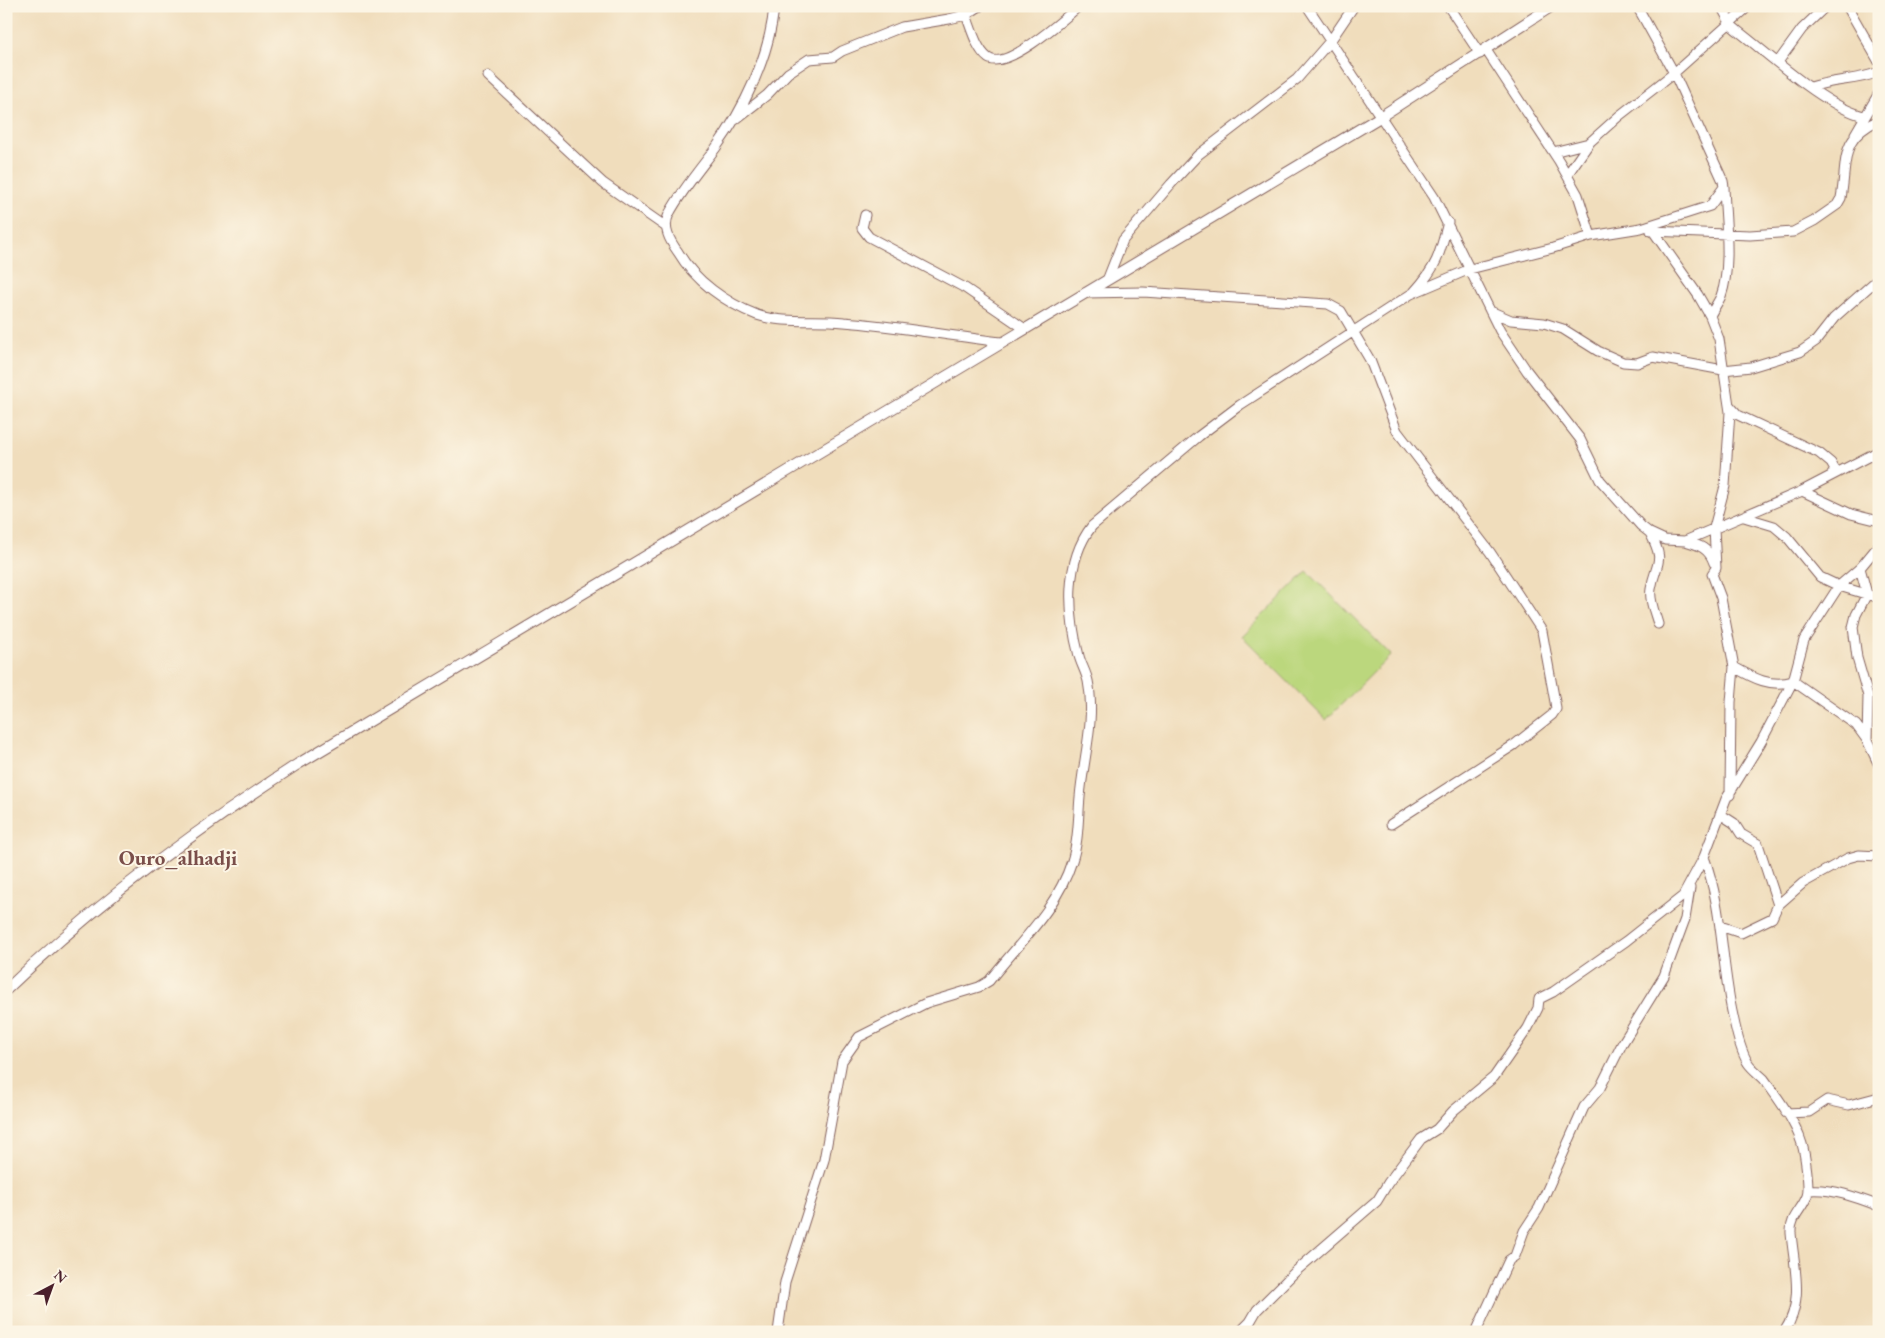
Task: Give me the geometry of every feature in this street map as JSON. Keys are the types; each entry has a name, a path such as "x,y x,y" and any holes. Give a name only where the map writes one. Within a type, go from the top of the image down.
{"main road":[{"path":"6,990 90,914 160,858 241,800 460,666 1380,117 1552,6"}],"street":[{"path":"774,6 766,47 756,75 732,122 668,216 666,227 670,240 685,264 712,290 756,314 773,319 848,322 1002,342"},
{"path":"732,122 767,95 788,73 809,60 834,57 842,51 902,27 980,6"},
{"path":"964,10 978,45 987,57 998,61 1018,53 1078,6"},
{"path":"1307,6 1331,40 1448,222 1500,331 1527,371 1580,439 1600,480 1641,526 1650,533 1665,540 1685,541 1705,548 1711,554 1716,568"},
{"path":"1108,278 1123,240 1198,155 1288,88 1317,59 1354,6"},
{"path":"1448,6 1483,52 1553,152 1578,195 1591,236"},
{"path":"1637,6 1674,73 1724,187 1726,235 1723,287 1721,296 1710,316"},
{"path":"1721,6 1730,23 1778,62 1848,112 1864,116"},
{"path":"1567,175 1590,142 1619,116 1674,73 1749,6"},
{"path":"1778,62 1802,29 1826,6"},
{"path":"1847,6 1879,62"},
{"path":"1811,87 1828,81 1856,79 1879,72"},
{"path":"488,76 604,183 666,227"},
{"path":"1641,228 1653,232 1750,235 1793,232 1814,221 1837,205 1841,198 1848,146 1879,93"},
{"path":"1852,139 1869,125 1879,120"},
{"path":"1553,152 1590,142"},
{"path":"778,1332 785,1282 824,1160 842,1061 859,1037 926,1004 979,987 989,981 1052,903 1072,861 1079,826 1079,799 1090,716 1088,681 1079,656 1070,593 1076,553 1082,539 1092,526 1199,436 1240,405 1412,294 1470,269 1591,236 1641,228 1710,206 1724,187"},
{"path":"865,215 862,228 868,238 965,288 1000,310 1025,329"},
{"path":"1412,294 1431,274 1441,251 1448,222"},
{"path":"1653,232 1698,295 1710,316 1719,339 1730,406 1725,486 1714,528 1716,568 1712,574 1722,598 1734,667 1730,702 1730,796"},
{"path":"1490,312 1511,320 1544,323 1563,329 1598,351 1624,362 1637,363 1652,357 1723,370 1752,367 1800,352 1816,341 1834,318 1879,278"},
{"path":"1084,293 1143,292 1328,304 1341,311 1370,360 1380,392 1397,431 1490,552 1542,631 1556,709 1552,715 1532,732 1391,824"},
{"path":"1730,406 1738,415 1819,453 1831,463 1835,470 1831,476"},
{"path":"1685,541 1802,491 1879,450"},
{"path":"1802,491 1851,514 1879,521"},
{"path":"1744,517 1774,526 1787,537 1820,577 1838,586 1879,598"},
{"path":"1650,533 1658,548 1659,562 1651,589 1651,597 1658,624"},
{"path":"1476,1332 1509,1260 1515,1256 1524,1231 1539,1208 1575,1124 1590,1098 1600,1088 1622,1044 1664,976 1686,919 1691,885 1720,814 1793,681 1804,640 1838,586 1860,568 1879,545"},
{"path":"1860,568 1867,594 1856,615 1853,627 1857,658 1868,696 1867,740"},
{"path":"1734,667 1752,677 1781,685 1793,681"},
{"path":"1793,681 1856,725 1867,740 1879,765"},
{"path":"1720,814 1734,823 1740,834 1758,844 1778,905"},
{"path":"1720,926 1741,933 1772,918 1778,905 1803,882 1848,858 1859,855 1879,856"},
{"path":"1704,857 1712,880 1733,1016 1744,1056 1786,1112 1802,1143 1809,1190 1793,1217 1791,1228 1798,1286 1796,1305 1791,1322 1784,1332"},
{"path":"1240,1332 1250,1322 1257,1310 1296,1271 1377,1201 1388,1183 1422,1139 1437,1129 1453,1111 1494,1077 1528,1028 1538,1008 1538,999 1553,992 1626,941 1674,904 1691,885"},
{"path":"1786,1112 1809,1112 1827,1100 1849,1105 1879,1097"},
{"path":"1809,1190 1821,1189 1879,1206"}],"green space":[{"path":"1307,571 1391,655 1326,720 1242,636"}],"district":[{"name":"Ouro_alhadji","path":"178,858"}]}
